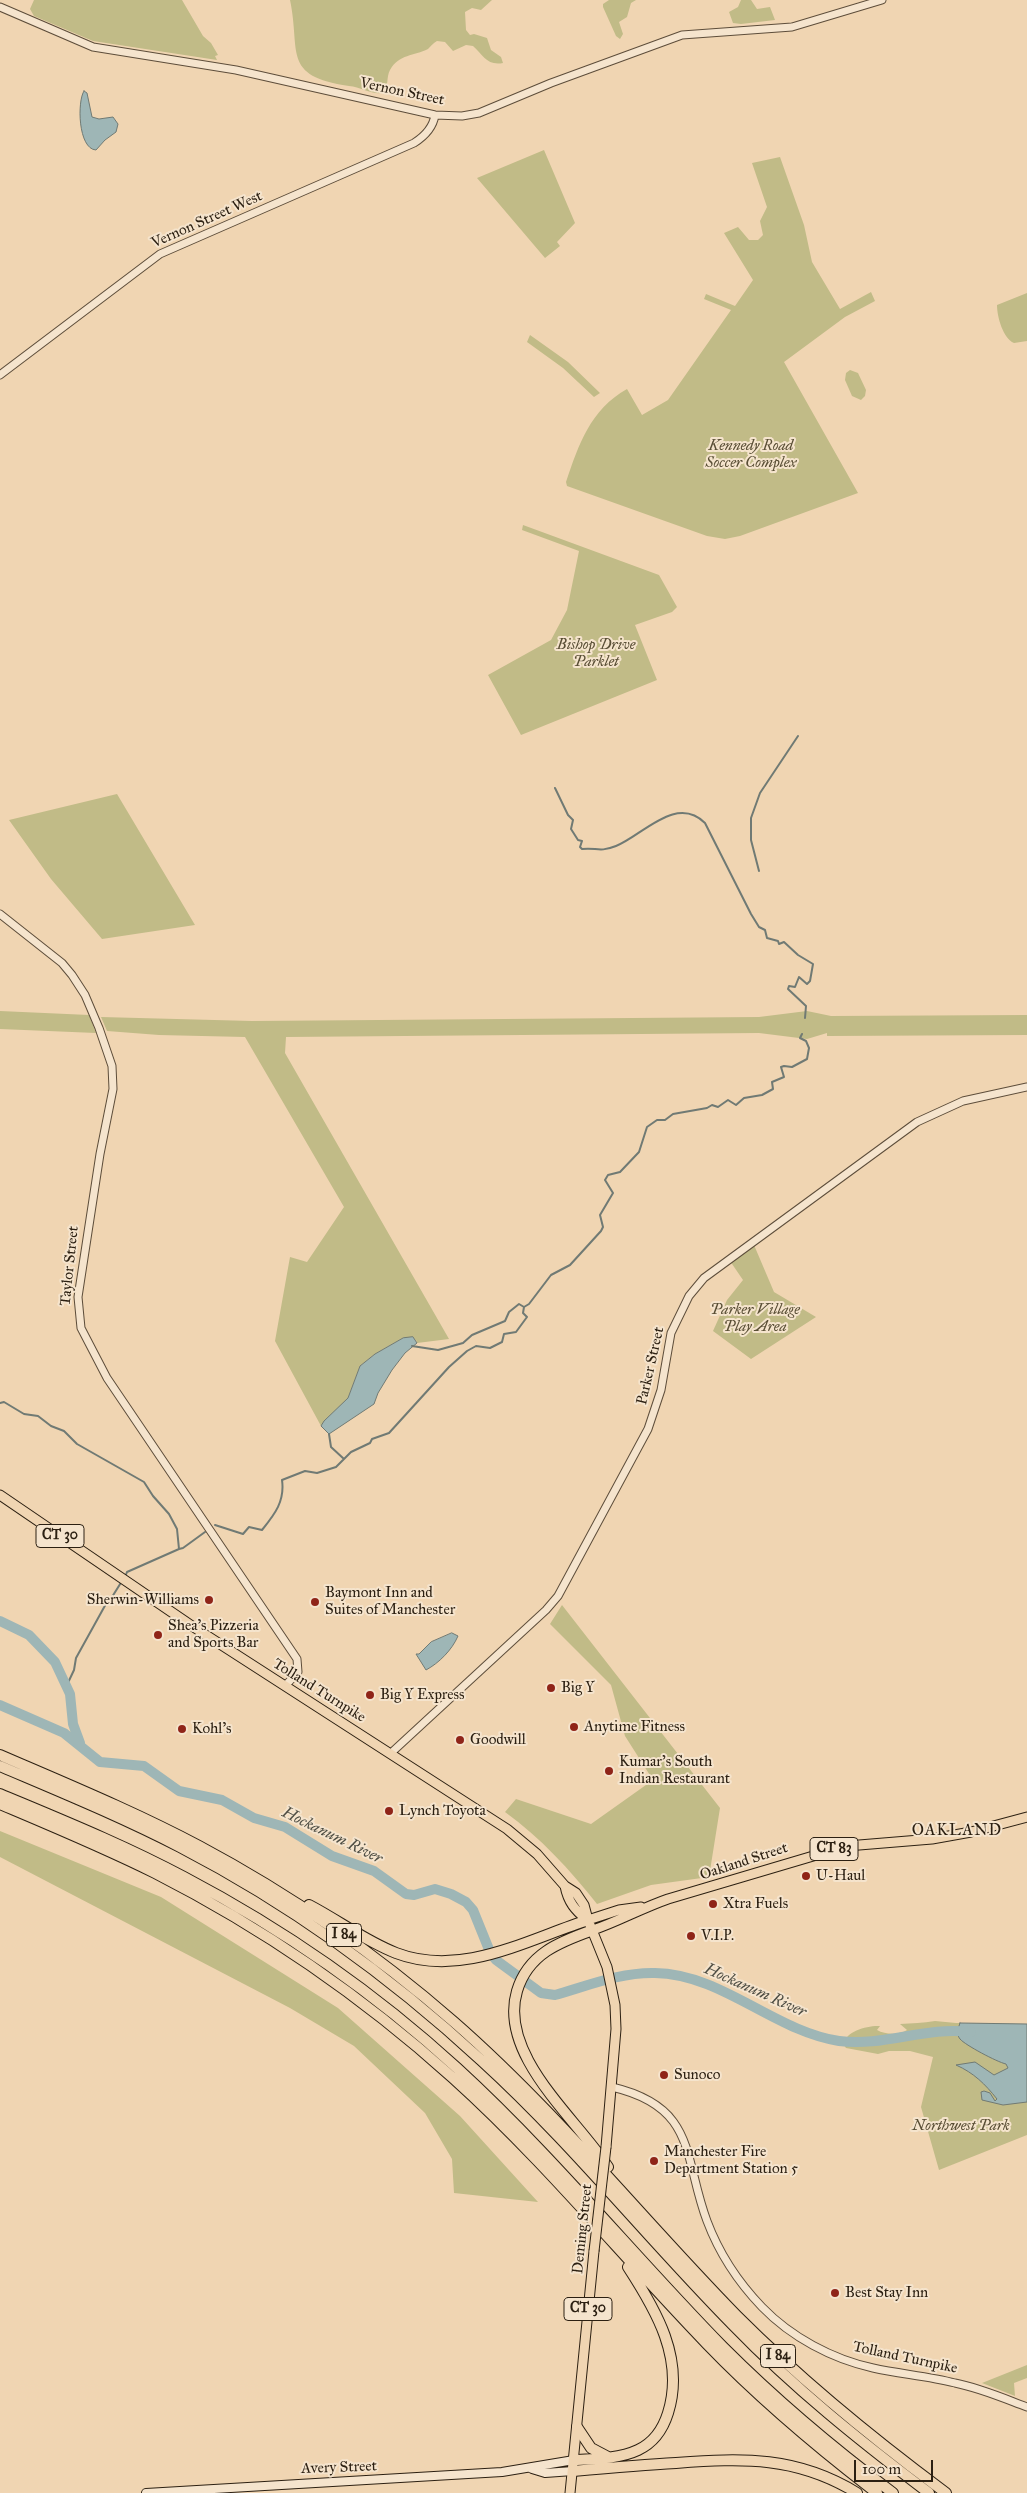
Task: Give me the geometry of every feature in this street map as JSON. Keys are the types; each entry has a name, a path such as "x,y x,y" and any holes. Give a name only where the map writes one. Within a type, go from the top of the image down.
{"highway":[{"name":"I 84","path":"0,1755 138,1815 252,1876 353,1942 454,2022 522,2085 734,2312 792,2369 863,2430 946,2493"},
{"path":"0,1766 114,1815 194,1854 299,1917 395,1986 468,2048 525,2102 715,2307 759,2351 827,2414 929,2493"},
{"path":"0,1794 106,1838 194,1882 287,1938 383,2006 455,2066 514,2122 744,2368 805,2422 893,2493"},
{"name":"I 84","path":"0,1804 89,1842 172,1882 244,1922 325,1976 392,2026 466,2090 536,2160 707,2344 757,2393 807,2438 877,2493"},
{"path":"252,1876 397,1953 436,1961 454,1961 479,1957 588,1920"},
{"path":"593,1930 552,1946 527,1970 518,1988 514,2020 517,2037 524,2053 568,2117 606,2163 629,2199"},
{"path":"573,2466 636,2451 656,2436 668,2414 673,2383 670,2353 659,2321 647,2296 614,2245"},
{"path":"577,2427 591,2448 609,2457"},
{"path":"573,2466 732,2459 763,2460 811,2470 857,2493"}],"main road":[{"name":"Tolland Turnpike","path":"0,1495 122,1579 519,1838 543,1860 565,1886 576,1893 584,1905 607,1967 613,1993 616,2029 612,2087"},
{"name":"Oakland Street","path":"588,1920 619,1910 647,1906 837,1848 871,1843 932,1839 971,1832 1027,1817"},
{"name":"Oakland Street","path":"593,1930 624,1919 647,1906"},
{"name":"Deming Street","path":"570,2493 612,2087"},
{"name":"Avery Street","path":"146,2493 396,2480 532,2469 542,2464 573,2466"}],"street":[{"name":"Vernon Street","path":"0,7 93,47 236,70 435,115 462,116 479,113 551,83 682,35 792,27 882,0"},
{"name":"Vernon Street West","path":"0,375 160,254 414,143 434,124 435,115"},
{"name":"Taylor Street","path":"0,914 62,963 72,974 90,1008 107,1047 112,1066 113,1089 101,1144 78,1297 81,1328 108,1378 297,1659 298,1672 286,1686"},
{"name":"Parker Street","path":"391,1753 546,1610 558,1596 648,1428 661,1390 670,1333 689,1296 704,1278 918,1122 963,1101 1027,1087"},
{"name":"Tolland Turnpike","path":"612,2087 636,2092 649,2100 674,2123 685,2140 707,2221 719,2248 745,2288 763,2308 787,2328 810,2344 849,2362 872,2368 955,2382 1027,2407"}],"green space":[{"path":"34,0 182,0 203,36 211,43 218,55 215,56 217,60 93,41 34,16 30,9"},
{"path":"290,0 492,0 481,10 472,8 465,12 466,30 470,35 474,34 487,38 491,50 501,57 503,63 498,64 489,61 473,46 466,45 453,51 445,42 437,41 428,49 398,61 390,70 383,93 375,93 327,82 313,76 303,68 298,59"},
{"path":"609,0 636,0 631,3 627,17 619,22 623,34 620,39 616,36 603,7 603,4"},
{"path":"741,0 751,0 757,9 770,7 775,20 741,24 733,23 729,12 738,7"},
{"path":"544,150 575,223 557,242 560,246 545,258 477,178"},
{"name":"Kennedy Road Soccer Complex","path":"780,157 804,225 812,262 840,309 871,292 875,301 845,317 784,362 858,493 740,536 725,539 707,536 567,486 566,482 587,429 614,397 627,389 642,415 668,400 731,310 704,299 706,294 735,306 753,280 724,233 738,227 749,240 758,240 763,235 760,221 767,207 752,163"},
{"path":"1027,293 1027,341 1014,343 1007,337 1001,327 997,305"},
{"path":"530,335 568,362 600,393 594,397 563,368 527,342"},
{"path":"850,370 858,373 866,390 865,396 861,400 852,396 845,380 846,373"},
{"name":"Bishop Drive Parklet","path":"523,525 659,575 677,607 672,612 635,625 657,680 521,735 488,675 551,640 567,610 579,551 522,530"},
{"path":"117,794 195,925 102,939 51,879 9,820"},
{"path":"0,1011 89,1015 96,1033 0,1029"},
{"path":"807,1011 831,1016 1027,1015 1027,1035 827,1036 827,1033 807,1039 759,1033 286,1037 285,1053 449,1339 417,1343 416,1340 403,1338 375,1354 360,1366 348,1398 321,1426 275,1341 290,1257 307,1262 344,1207 245,1037 159,1035 107,1031 101,1017 252,1021 759,1017"},
{"name":"Parker Village Play Area","path":"754,1245 774,1292 816,1317 751,1359 713,1331 727,1300 743,1280 730,1261"},
{"path":"562,1605 720,1808 709,1877 651,1885 597,1904 531,1832 505,1812 516,1799 591,1824 653,1780 625,1736 611,1685 550,1624"},
{"path":"0,1831 161,1897 338,2008 460,2116 538,2202 454,2193 452,2159 425,2113 354,2046 290,2008 0,1857"},
{"name":"Northwest Park","path":"935,2021 1027,2024 1027,2135 939,2170 921,2107 933,2057 910,2051 889,2051 878,2054 846,2048 843,2044 845,2039 853,2032 864,2028 880,2026 877,2030 888,2034 896,2034 907,2030 900,2024"},
{"path":"1027,2365 1027,2378 1014,2383 1015,2396 982,2383"}],"water":[{"path":"84,91 87,93 92,117 99,119 113,117 118,124 116,132 96,150 90,148 82,134 80,104"},
{"path":"413,1337 417,1343 405,1353 392,1370 378,1393 374,1404 329,1434 321,1426 348,1398 360,1366 375,1354 403,1338"},
{"path":"452,1633 458,1636 449,1651 426,1670 416,1654 419,1654 431,1642"},
{"path":"960,2023 1027,2024 1027,2102 1003,2105 982,2100 981,2092 984,2091 990,2093 995,2101 997,2099 979,2079 956,2065 975,2062 994,2075 1008,2068 1006,2064 982,2053 960,2039 958,2029"}],"waterway":[{"path":"759,871 751,840 751,818 760,793 798,736"},
{"path":"555,788 568,815 573,820 571,829 578,840 582,841 580,847 582,849 601,849 616,846 659,820 671,815 683,813 694,815 705,823 751,914 759,927 765,930 767,938 778,941 779,944 784,942 798,955 813,964 810,981 807,984 799,977 795,987 789,986 788,989 806,1006 805,1018"},
{"path":"215,1525 243,1534 249,1527 262,1530 278,1507 283,1488 282,1480 305,1471 317,1473 336,1467 351,1452 370,1443 372,1439 389,1433 449,1367 467,1351 476,1346 490,1348 502,1342 504,1334 516,1332 527,1317 523,1313 524,1307 529,1304 551,1275 570,1265 601,1231 603,1227 600,1215 613,1193 605,1180 608,1175 620,1172 639,1152 647,1127 657,1120 665,1120 673,1114 707,1108 712,1105 718,1107 728,1100 736,1105 744,1098 762,1095 773,1089 772,1082 784,1077 781,1067 792,1067 807,1059 809,1048 806,1041 800,1038 802,1034"},
{"path":"412,1346 438,1350 463,1343 472,1335 505,1321 509,1312 519,1304 524,1307"},
{"path":"0,1403 4,1402 24,1414 38,1416 51,1426 64,1431 77,1444 144,1482 153,1496 169,1514 177,1529 179,1549 127,1572 125,1577"},
{"path":"329,1434 331,1447 344,1459"},
{"path":"179,1549 205,1532"},
{"path":"66,1687 74,1670 76,1658 107,1602 122,1581"},
{"path":"0,1621 29,1635 55,1662 70,1694 73,1724 80,1743"},
{"name":"Hockanum River","path":"0,1705 64,1733 100,1762 144,1766 179,1791 222,1800 254,1818 285,1827 332,1856 374,1871 406,1894 414,1895 435,1889 451,1894 466,1902 473,1910 490,1952 496,1960 541,1993 555,1995 617,1977 655,1973 679,1976 703,1983 726,1992 792,2026 815,2035 839,2041 872,2041 938,2032 971,2032"}],"place":[{"name":"Sherwin-Williams","path":"209,1600"},
{"name":"Baymont Inn and Suites of Manchester","path":"315,1602"},
{"name":"Shea's Pizzeria and Sports Bar","path":"158,1635"},
{"name":"Big Y","path":"551,1688"},
{"name":"Big Y Express","path":"370,1695"},
{"name":"Anytime Fitness","path":"574,1727"},
{"name":"Kohl's","path":"182,1729"},
{"name":"Goodwill","path":"460,1740"},
{"name":"Kumar's South Indian Restaurant","path":"609,1771"},
{"name":"Lynch Toyota","path":"389,1811"},
{"name":"U-Haul","path":"806,1876"},
{"name":"Xtra Fuels","path":"713,1904"},
{"name":"V.I.P.","path":"691,1936"},
{"name":"Sunoco","path":"664,2075"},
{"name":"Manchester Fire Department Station 5","path":"654,2161"},
{"name":"Best Stay Inn","path":"835,2293"}],"district":[{"name":"OAKLAND","path":"957,1831"}]}
